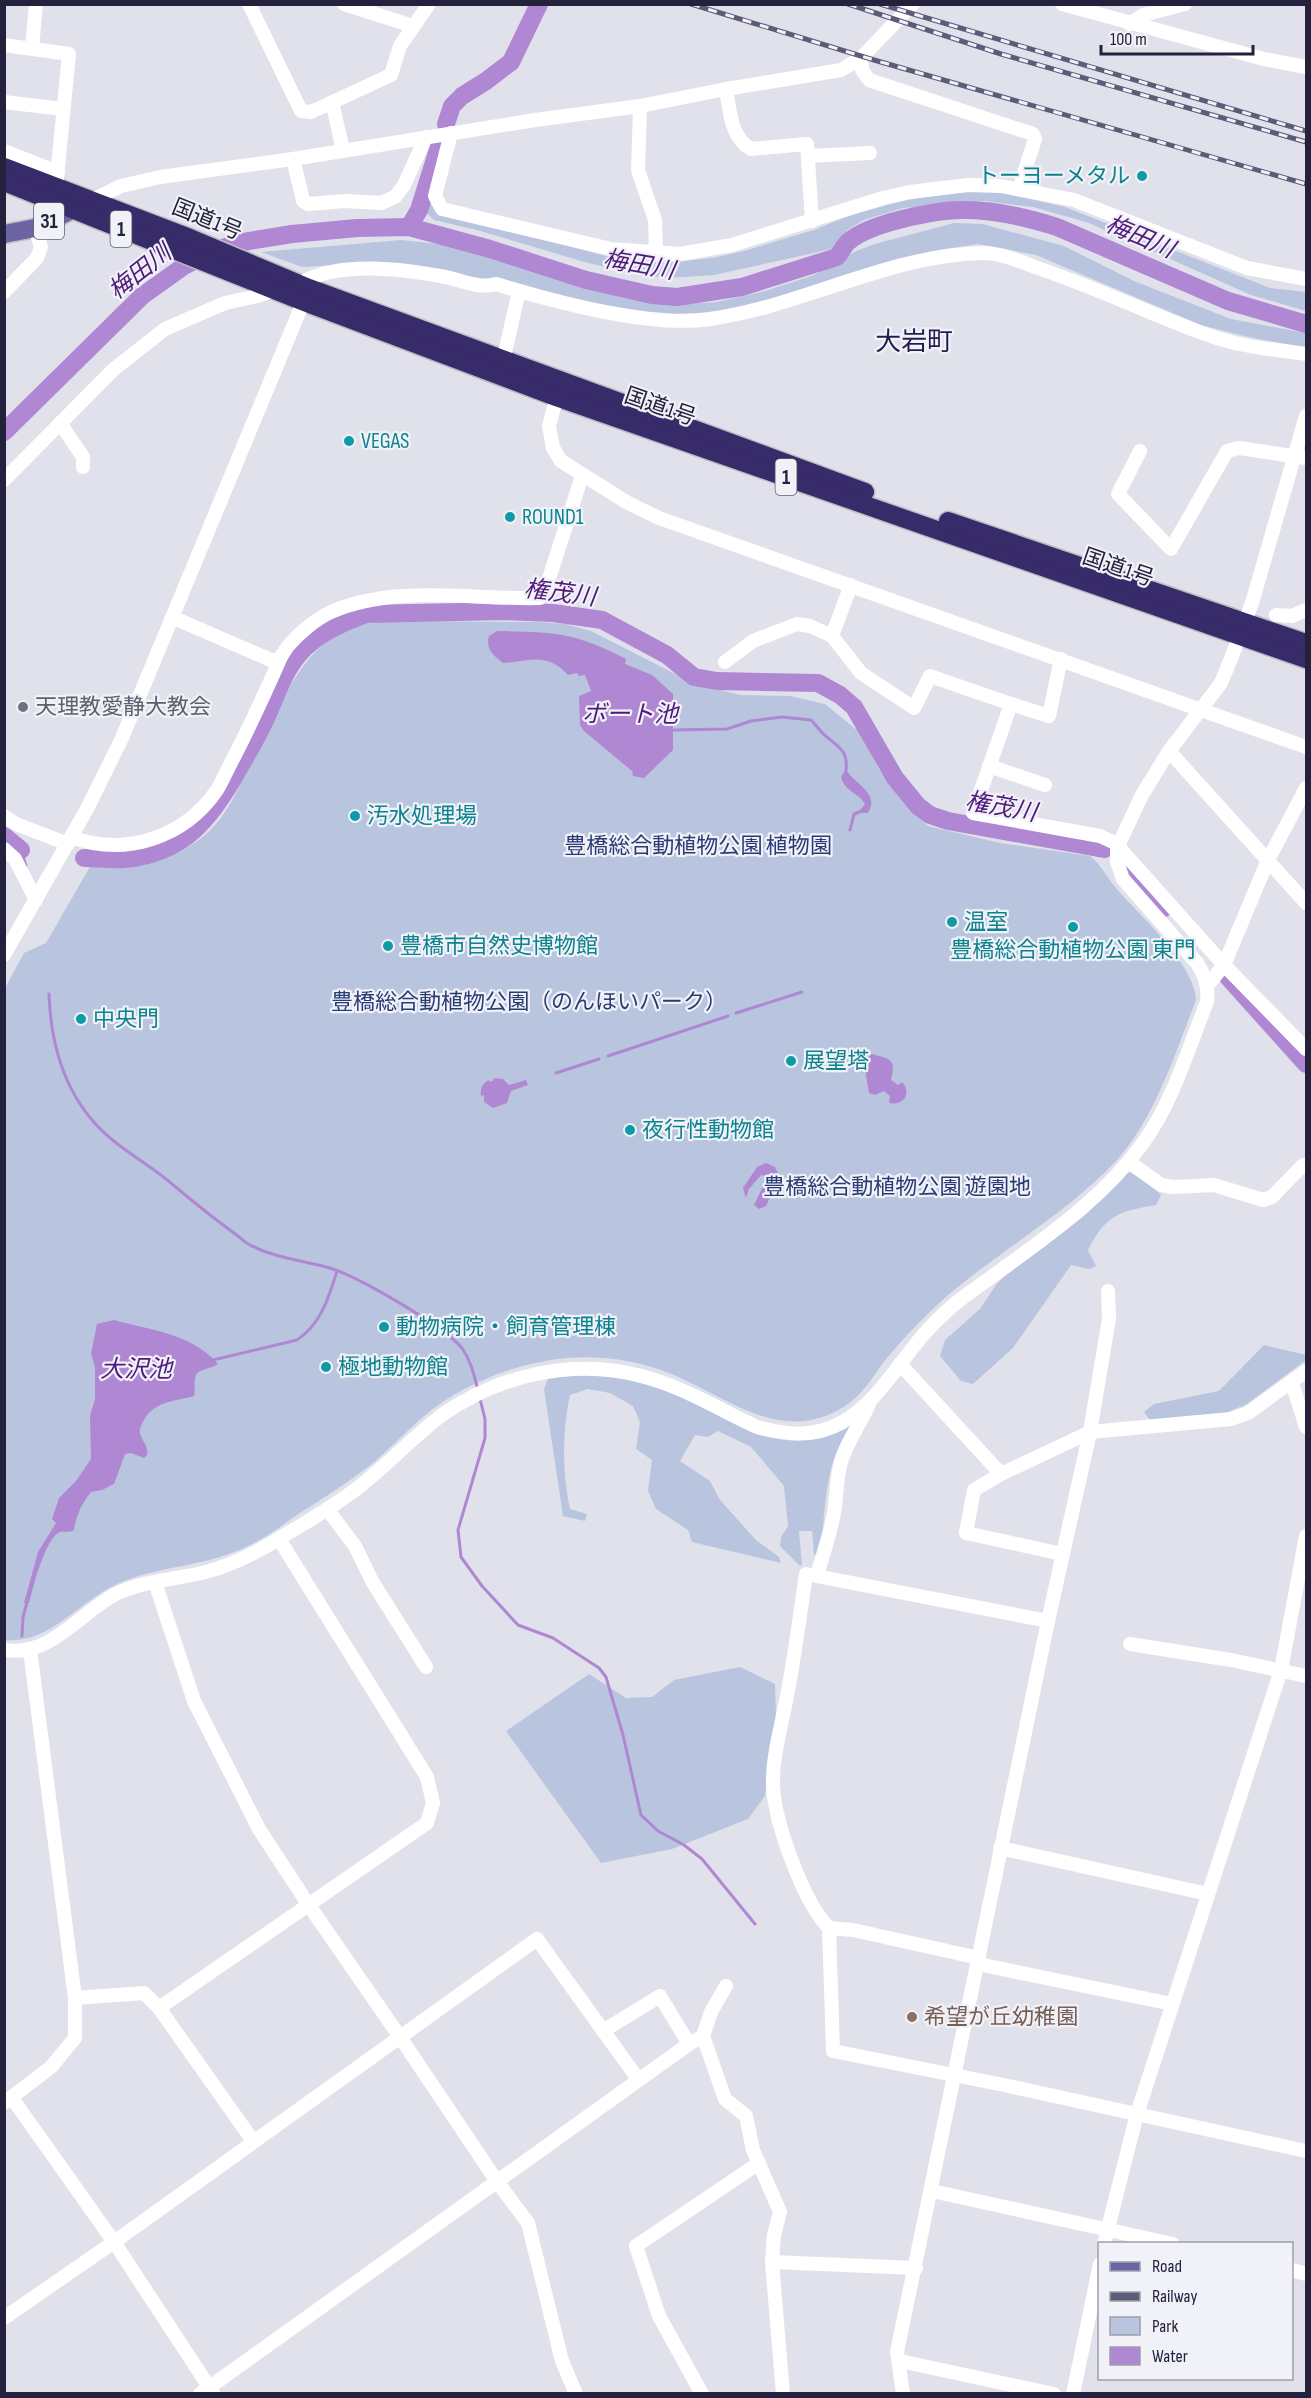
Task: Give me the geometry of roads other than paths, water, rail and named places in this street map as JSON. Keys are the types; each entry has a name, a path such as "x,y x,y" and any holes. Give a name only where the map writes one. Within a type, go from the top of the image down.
{"highway":[{"name":"国道1号","path":"4,167 57,179 92,200 190,238 290,288 558,389 902,505 1242,629 1306,659"},
{"name":"国道1号","path":"4,182 171,248 503,361 558,389"},
{"name":"国道1号","path":"1242,629 1306,643"}],"main road":[{"name":"31","path":"4,234 35,228 92,200"}],"street":[{"path":"32,48 36,4"},
{"path":"249,4 301,111 311,112 391,75 400,46 429,4"},
{"path":"344,4 413,26"},
{"path":"92,200 121,186 160,177 640,106 841,70 861,58 913,4"},
{"path":"1062,4 1264,59 1306,67"},
{"path":"1130,24 1143,15 1185,4"},
{"path":"4,45 69,54 57,179 4,151"},
{"path":"861,58 862,70 869,80 1033,134 1035,139 1019,189"},
{"path":"726,89 732,125 737,137 744,144 751,148 807,144 812,221"},
{"path":"4,102 63,109"},
{"path":"332,102 343,150"},
{"path":"640,106 638,170 655,220 656,254"},
{"path":"451,133 435,196 442,209 611,249 680,254 732,245 883,198 941,187 968,185 1019,189 1074,200 1246,268 1306,279"},
{"path":"293,159 303,201 308,204 345,201 381,203 395,197 404,185 426,137"},
{"path":"808,156 870,153"},
{"path":"4,292 37,258 42,247 35,228"},
{"path":"4,480 114,369 165,329 225,303 290,288 316,276 335,272 388,270 437,276 485,287 496,284 587,308 669,322 708,320 740,314 889,268 946,256 985,253 1011,258 1089,285 1154,314 1242,344 1306,354"},
{"path":"4,955 69,841 123,738 174,618 290,288"},
{"path":"503,361 519,291"},
{"path":"558,389 549,426 553,448 561,461 628,503 659,518 1306,747"},
{"path":"4,1650 30,1650 54,1640 107,1599 135,1587 216,1569 251,1554 279,1539 359,1487 428,1426 453,1408 494,1387 539,1373 590,1369 640,1376 673,1386 757,1427 792,1434 821,1431 840,1424 870,1400 926,1332 952,1307 1093,1198 1129,1162 1145,1141 1170,1094 1207,1002 1207,987 1197,963 1123,879 1116,862 1118,846 1142,795 1169,751 1221,683 1242,629 1300,457 1306,416"},
{"path":"60,423 83,457 83,467"},
{"path":"1140,451 1118,494 1171,549 1227,451 1239,448 1300,457"},
{"path":"4,816 16,824 69,841 110,845 145,842 178,827 195,813 216,790 253,721 281,657 298,636 331,612 370,600 411,597 540,598 544,594 582,476"},
{"path":"832,636 850,585"},
{"path":"1276,615 1292,616 1306,610"},
{"path":"174,618 271,660 281,657"},
{"path":"725,662 753,641 797,624 810,626 832,636 861,673 914,708 930,676 1049,716 1061,659"},
{"path":"1011,704 973,813 1100,836 1118,846 1224,965 1306,1049"},
{"path":"1169,751 1306,903"},
{"path":"989,766 1045,785"},
{"path":"1207,987 1224,965 1268,860 1306,788"},
{"path":"4,849 15,859 36,900"},
{"path":"1129,1162 1161,1185 1173,1187 1214,1185 1263,1200 1272,1197 1303,1166 1306,1168"},
{"path":"903,2394 897,2352 956,2076 1000,1848 1090,1432 1109,1319 1108,1291"},
{"path":"900,1364 1001,1474"},
{"path":"1062,1554 966,1533 974,1490 1001,1474 1090,1432 1231,1419 1248,1413 1306,1371"},
{"path":"1292,1383 1306,1427"},
{"path":"817,1575 834,1512 836,1479 841,1461 848,1440 862,1420 870,1400"},
{"path":"327,1509 355,1546 372,1581 426,1667"},
{"path":"1104,2242 1137,2114 1281,1670 1306,1536"},
{"path":"159,2008 428,1823 433,1803 428,1777 279,1539"},
{"path":"1048,1622 806,1574 775,1763 773,1785 777,1814 804,1892 820,1920 829,1928 853,1930 978,1961 1172,2004"},
{"path":"155,1582 194,1701 259,1829 496,2180 528,2223 562,2361 576,2394"},
{"path":"1130,1644 1231,1660 1306,1676"},
{"path":"30,1650 75,1998 75,2038 51,2067 8,2100 114,2242 207,2392 496,2180 688,2044 703,2036"},
{"path":"1000,1848 1208,1894"},
{"path":"829,1928 833,2051 1306,2151"},
{"path":"4,2318 114,2242 537,1939 638,2079"},
{"path":"726,1986 711,2012 703,2036 725,2099 746,2116 753,2150 780,2212 774,2235 772,2262 783,2394"},
{"path":"75,1998 144,1993 159,2008 253,2141"},
{"path":"603,2031 660,1996 688,2044"},
{"path":"702,2394 659,2316 636,2246 759,2163"},
{"path":"932,2191 1165,2242"},
{"path":"772,2262 916,2268"},
{"path":"1073,2394 1098,2274"},
{"path":"900,2361 1054,2394"}],"water":[{"name":"ボート池","path":"497,631 549,633 578,639 608,650 626,659 625,664 652,675 673,694 673,750 644,778 633,776 632,771 584,731 580,725 579,696 591,691 585,675 579,676 577,673 568,675 545,660 503,663 488,645 489,636"},
{"path":"846,769 871,799 868,813 862,813 860,810 865,804 843,782 841,777"},
{"path":"872,1054 890,1061 893,1067 891,1080 898,1085 902,1082 905,1086 905,1098 899,1103 889,1103 890,1096 884,1091 875,1095 869,1093 863,1068 865,1060"},
{"path":"493,1078 503,1079 509,1085 526,1080 528,1085 511,1091 507,1103 493,1108 484,1102 484,1095 481,1096 481,1093 484,1084 489,1080 490,1082 494,1080"},
{"path":"766,1163 775,1167 778,1174 777,1181 766,1206 759,1209 754,1205 766,1180 765,1176 761,1175 749,1189 746,1198 743,1188 757,1167"},
{"name":"大沢池","path":"114,1320 170,1334 196,1346 218,1364 197,1373 194,1396 159,1405 148,1414 140,1431 147,1455 144,1458 131,1453 125,1454 114,1484 91,1492 80,1510 74,1530 60,1532 49,1544 40,1564 29,1603 24,1603 38,1552 56,1523 52,1519 59,1498 76,1481 91,1459 90,1416 95,1399 95,1367 91,1354 97,1324"}],"waterway":[{"path":"446,124 452,106 462,96 511,62 539,4"},
{"path":"409,227 419,210 441,140"},
{"name":"梅田川","path":"4,432 142,296 184,266 237,243 292,234 357,228 409,227 490,249 586,280 652,295 677,297 742,287 837,257 848,242 858,235 887,223 954,210 990,211 1057,227 1228,301 1306,324"},
{"name":"権茂川","path":"84,858 125,859 146,855 164,849 194,831 228,788 256,738 294,660 314,640 331,629 367,614 505,611 553,613 602,620 667,655 694,677 717,681 818,683 840,695 854,707 895,778 918,806 930,815 948,821 1104,849"},
{"path":"673,730 727,729 751,721 782,717 811,720 843,751 846,770"},
{"path":"850,830 854,814 862,811"},
{"name":"権茂川","path":"4,836 21,850"},
{"path":"21,850 26,866"},
{"name":"権茂川","path":"1132,872 1164,908"},
{"name":"権茂川","path":"1228,977 1306,1064"},
{"path":"736,1013 802,992"},
{"path":"49,994 54,1036 65,1075 85,1111 99,1127 121,1147 160,1174 249,1245 339,1272 377,1290 437,1327 462,1348 470,1363 478,1390"},
{"path":"608,1056 728,1016"},
{"path":"556,1073 599,1059"},
{"path":"213,1360 297,1340 318,1318 337,1271"},
{"path":"480,1399 485,1419 485,1438 458,1530 461,1557 482,1586 518,1625 553,1638 599,1668 606,1677 623,1735 641,1815 658,1831 684,1845 702,1859 755,1924"},
{"path":"22,1636 23,1617 28,1599"}],"railway":[{"path":"691,4 874,60 1306,184"},
{"path":"848,4 1001,54 1306,142"},
{"path":"880,4 1306,131"}],"place":[{"name":"トーヨーメタル","path":"1142,176"},
{"name":"VEGAS","path":"349,441"},
{"name":"ROUND1","path":"510,517"},
{"name":"天理教愛静大教会","path":"23,707"},
{"name":"汚水処理場","path":"355,816"},
{"name":"温室","path":"952,922"},
{"name":"豊橋総合動植物公園 東門","path":"1073,927"},
{"name":"豊橋市自然史博物館","path":"388,946"},
{"name":"中央門","path":"81,1019"},
{"name":"展望塔","path":"791,1061"},
{"name":"夜行性動物館","path":"630,1130"},
{"name":"動物病院・飼育管理棟","path":"384,1327"},
{"name":"極地動物館","path":"326,1367"},
{"name":"希望が丘幼稚園","path":"912,2017"}],"district":[{"name":"大岩町","path":"914,342"}],"park label":[{"name":"豊橋総合動植物公園 植物園","path":"698,846"},
{"name":"豊橋総合動植物公園（のんほいパーク）","path":"529,1002"},
{"name":"豊橋総合動植物公園 遊園地","path":"897,1187"}]}
